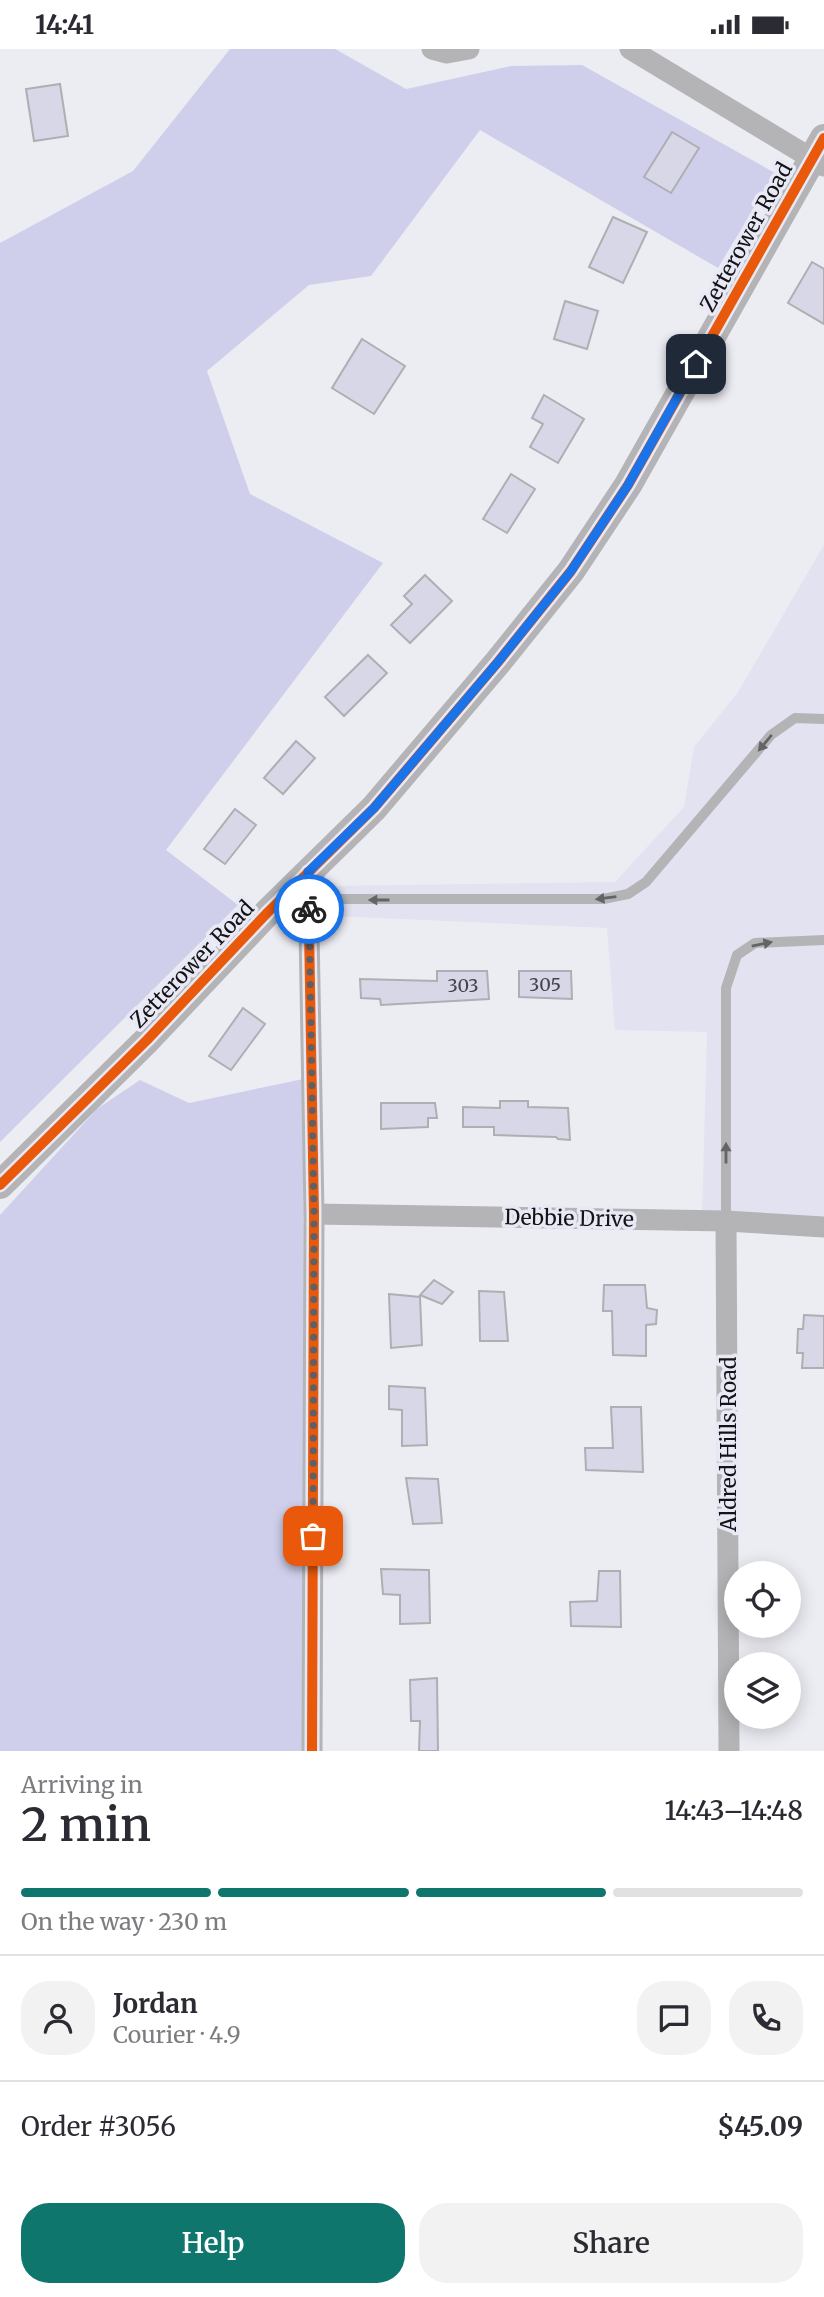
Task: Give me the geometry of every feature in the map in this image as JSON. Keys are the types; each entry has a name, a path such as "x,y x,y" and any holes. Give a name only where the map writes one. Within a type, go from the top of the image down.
{"street":[{"path":"432,49 447,53 469,49"},
{"path":"630,49 820,155"},
{"name":"Zetterower Road","path":"0,1185 146,1040 308,886 498,662 571,571 628,485 820,155"},
{"path":"308,886 314,1214 312,1751"},
{"name":"Debbie Drive","path":"314,1214 726,1221 824,1227"},
{"name":"Aldred Hills Road","path":"726,1221 729,1751"}],"lane":[{"path":"308,886 603,899 628,894 646,882 771,735 794,718 824,719"},
{"path":"726,1221 726,988 737,955 755,943 824,940"}],"shaded area":[{"path":"230,49 335,49 406,89 511,66 582,65 775,173 718,268 480,130 371,276 309,285 207,371 250,494 383,563 166,850 238,905 0,1142 0,243 133,171"},
{"path":"824,545 824,1224 702,1221 707,1032 615,1030 607,928 332,916 331,886 615,882 684,807 694,747 738,692"},
{"path":"303,1079 305,1751 0,1751 0,1215 97,1109 140,1080 189,1103"}],"building":[{"path":"60,84 68,136 34,141 26,89"},
{"path":"672,132 699,148 671,193 644,177"},
{"path":"613,217 647,232 623,283 589,267"},
{"path":"812,262 824,269 824,324 788,303"},
{"path":"565,301 598,311 587,349 554,339"},
{"path":"362,339 405,366 374,414 332,388"},
{"path":"544,395 584,419 558,463 530,447 543,424 532,418"},
{"path":"511,474 535,489 507,533 483,519"},
{"path":"425,575 452,601 410,643 391,625 412,604 404,596"},
{"path":"368,655 387,673 344,716 325,697"},
{"path":"296,741 315,758 283,794 264,778"},
{"path":"235,809 256,825 225,864 204,849"},
{"path":"437,971 487,971 489,999 381,1005 380,999 361,998 360,979 437,981"},
{"path":"519,971 571,971 572,999 519,997"},
{"path":"243,1008 265,1024 231,1070 209,1056"},
{"path":"500,1101 528,1101 528,1107 568,1108 570,1140 494,1135 494,1127 463,1127 463,1107 500,1108"},
{"path":"381,1103 435,1103 437,1118 428,1118 428,1127 381,1129"},
{"path":"434,1280 453,1292 442,1304 420,1295"},
{"path":"604,1285 645,1285 647,1308 657,1310 656,1324 646,1325 646,1356 613,1355 612,1311 603,1311"},
{"path":"479,1291 504,1292 508,1341 480,1341"},
{"path":"389,1294 420,1297 422,1345 391,1348"},
{"path":"804,1315 824,1316 824,1368 802,1368 803,1353 797,1353 798,1329 803,1329"},
{"path":"389,1386 425,1388 427,1445 402,1446 402,1410 389,1409"},
{"path":"611,1407 641,1407 643,1472 586,1470 585,1448 613,1448"},
{"path":"406,1478 438,1479 442,1523 413,1524"},
{"path":"381,1569 429,1570 430,1623 400,1624 400,1595 383,1594"},
{"path":"599,1571 620,1571 621,1627 571,1626 570,1602 597,1601"},
{"path":"437,1678 438,1751 419,1751 420,1721 411,1721 410,1680"}],"cycle path":[{"path":"0,1185 147,1040 268,912 374,808 571,571 628,485 824,138"},
{"path":"308,872 314,1214 312,1751"}],"way so far":[{"path":"309,909 314,1214 313,1536"}],"route":[{"path":"309,909 308,872 374,808 571,571 628,485 696,364"}]}
